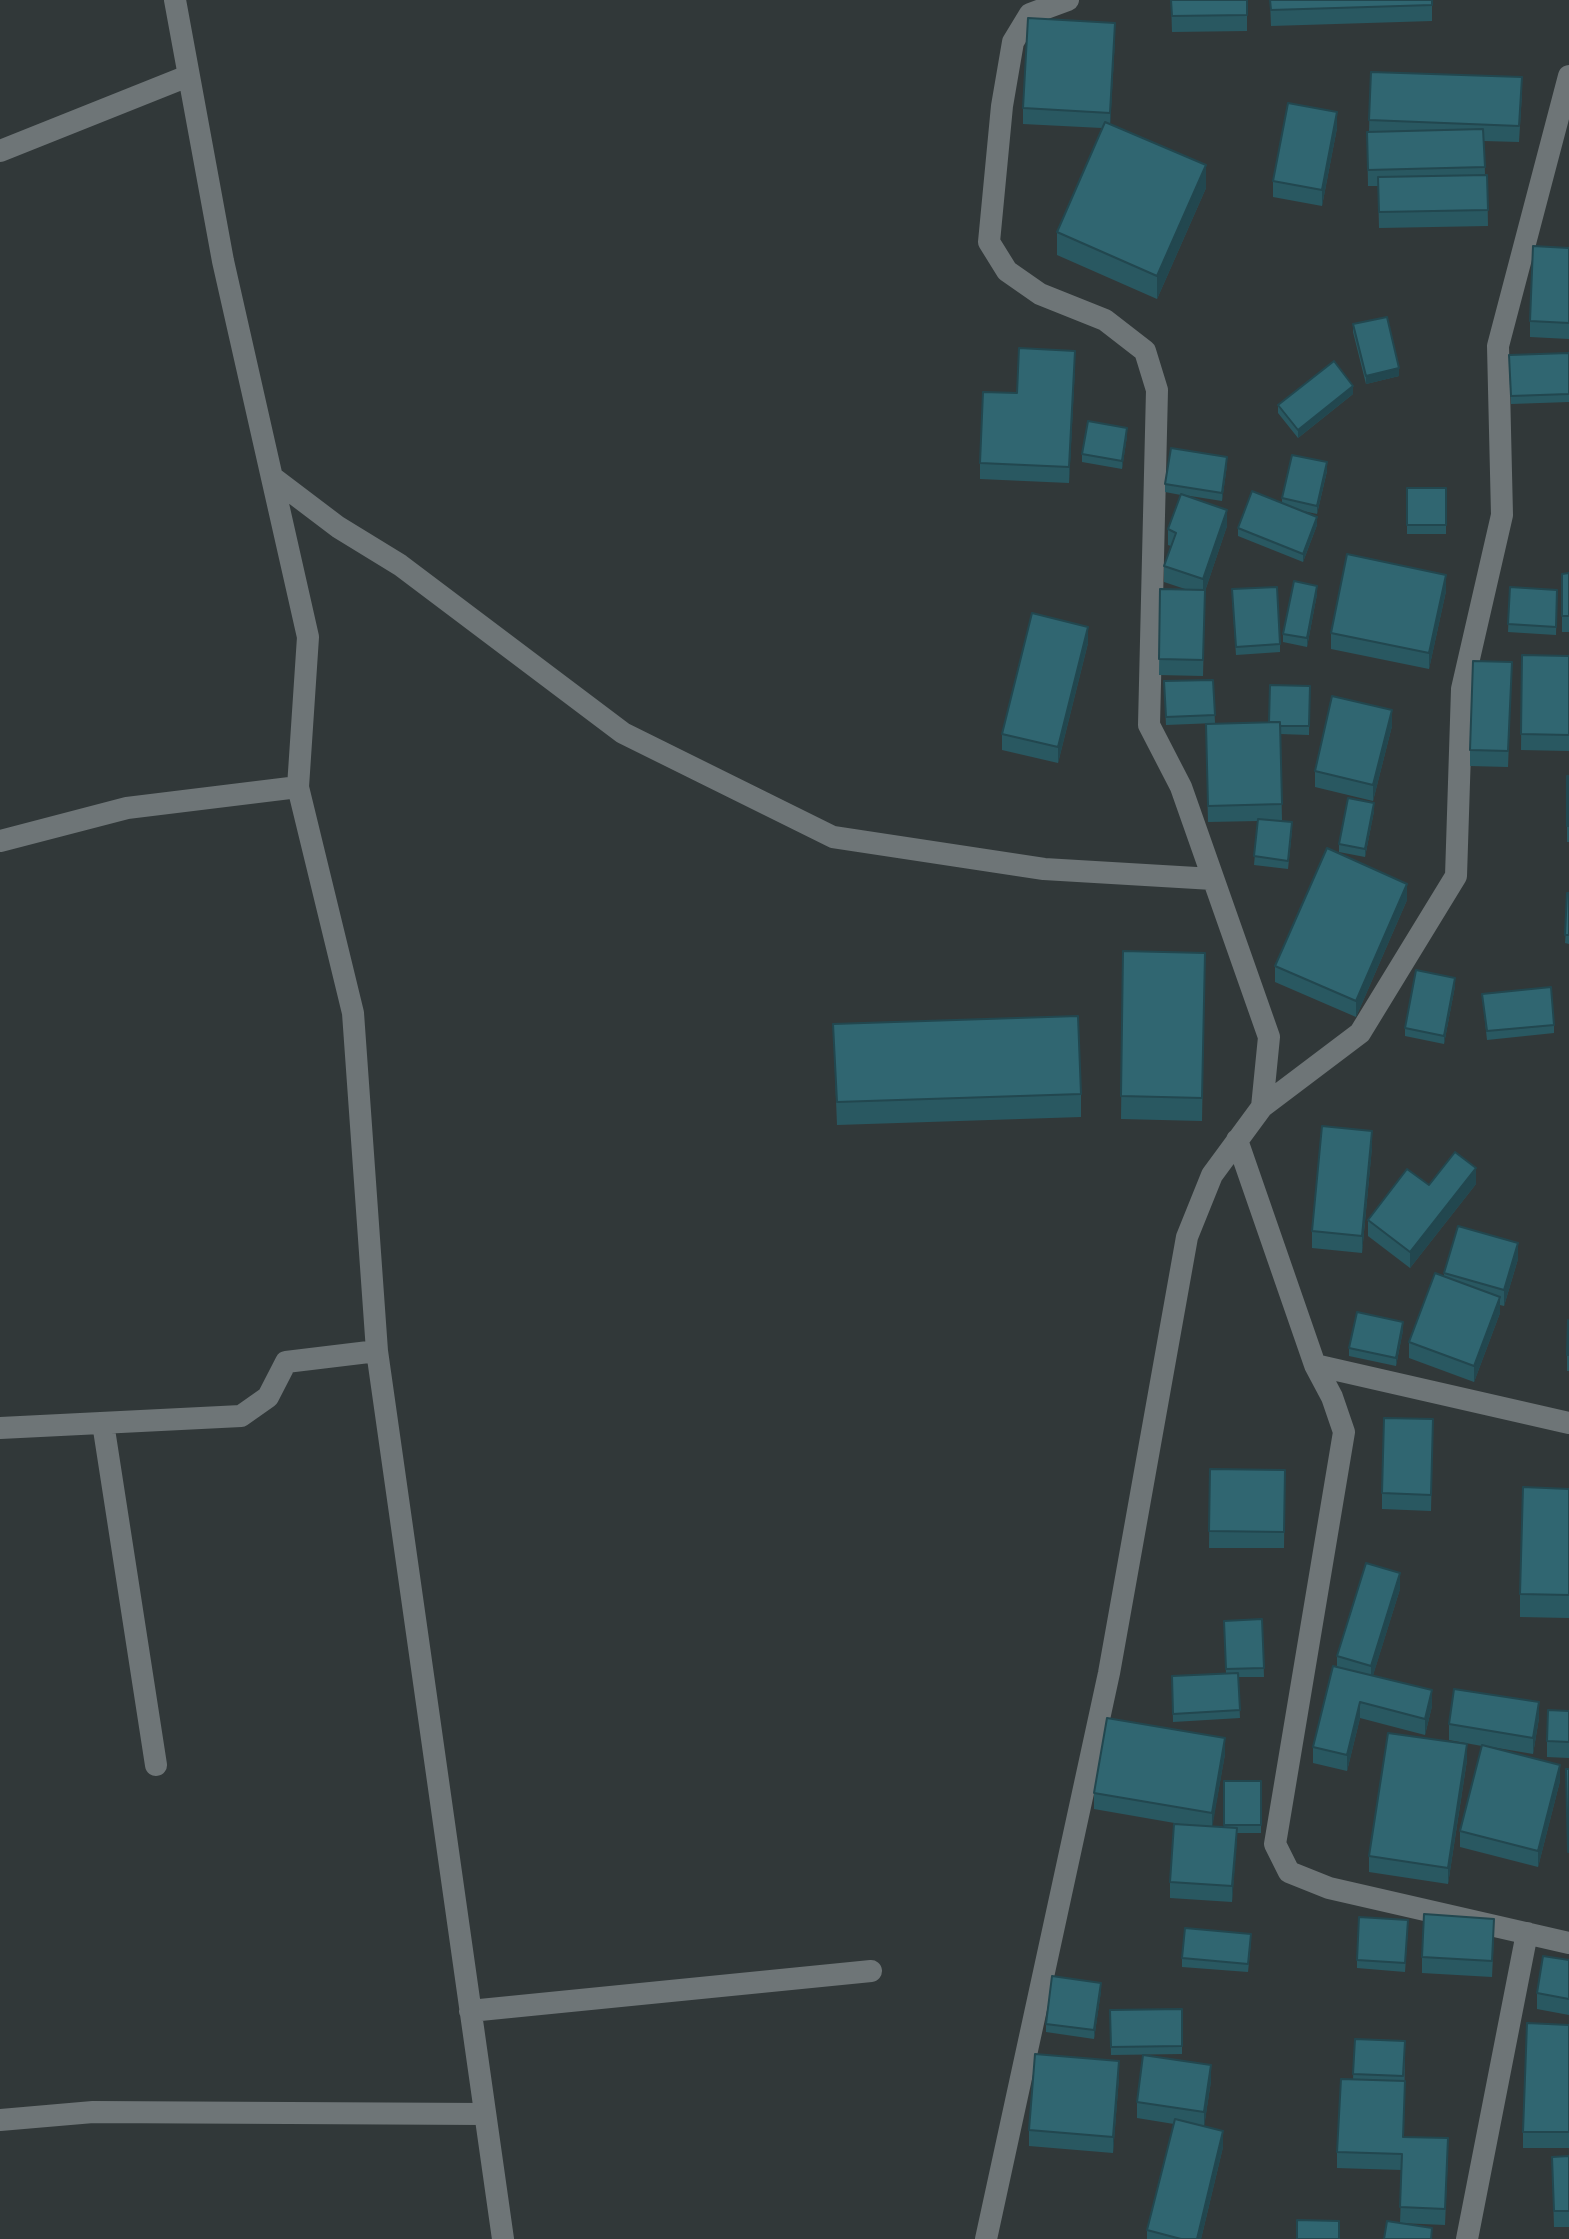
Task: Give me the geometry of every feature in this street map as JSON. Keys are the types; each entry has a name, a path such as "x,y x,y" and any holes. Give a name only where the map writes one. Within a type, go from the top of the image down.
{"street":[{"path":"175,0 223,261 308,637 298,787 353,1013 377,1351 503,2239"},
{"path":"1068,0 1030,14 1013,42 994,168 989,242 1007,271 1040,294 1105,320 1145,351 1157,390 1149,725 1181,787 1269,1037 1262,1107"},
{"path":"0,151 188,76"},
{"path":"986,2239 1109,1673 1187,1237 1212,1175 1237,1140 1262,1107 1360,1033 1456,876 1462,689 1502,515 1498,346 1569,76"},
{"path":"272,477 338,527 400,565 623,733 833,837 1044,869 1213,879"},
{"path":"0,841 127,808 298,787"},
{"path":"1237,1140 1315,1365 1341,1416 1344,1446 1275,1844 1289,1872 1329,1888 1569,1943"},
{"path":"0,1428 241,1416 268,1397 286,1362 377,1351"},
{"path":"1315,1365 1569,1423"},
{"path":"103,1423 156,1765"},
{"path":"1467,2239 1527,1933"},
{"path":"470,2011 871,1971"},
{"path":"0,2120 93,2112 484,2114"}],"building":[{"path":"1171,0 1247,0 1247,15 1172,16"},
{"path":"1270,0 1432,0 1432,5 1271,10"},
{"path":"1028,18 1115,23 1110,113 1023,108"},
{"path":"1371,72 1522,77 1519,126 1369,120"},
{"path":"1288,103 1337,112 1322,190 1273,181"},
{"path":"1105,122 1206,165 1157,276 1057,232"},
{"path":"1483,129 1485,167 1368,170 1367,132"},
{"path":"1487,175 1488,210 1379,212 1378,177"},
{"path":"1533,246 1569,248 1569,323 1530,321"},
{"path":"1387,317 1399,368 1366,376 1353,324"},
{"path":"1019,348 1075,351 1069,467 980,463 983,392 1017,393"},
{"path":"1569,353 1569,394 1511,396 1509,355"},
{"path":"1334,361 1353,386 1298,430 1278,405"},
{"path":"1088,421 1127,428 1122,461 1082,454"},
{"path":"1171,448 1227,457 1222,493 1165,484"},
{"path":"1292,455 1327,462 1317,506 1282,498"},
{"path":"1407,488 1446,488 1446,525 1407,525"},
{"path":"1252,491 1317,517 1303,554 1238,528"},
{"path":"1181,494 1227,510 1203,579 1164,566 1176,533 1168,529"},
{"path":"1347,554 1446,575 1429,653 1331,633"},
{"path":"1569,573 1569,616 1562,616 1562,574"},
{"path":"1294,581 1317,586 1307,638 1283,634"},
{"path":"1277,587 1280,644 1236,647 1232,589"},
{"path":"1510,587 1557,590 1556,627 1508,624"},
{"path":"1160,589 1205,590 1203,660 1159,659"},
{"path":"1032,613 1088,627 1058,747 1002,734"},
{"path":"1522,655 1569,656 1569,735 1521,734"},
{"path":"1473,661 1512,662 1508,751 1470,750"},
{"path":"1213,680 1215,715 1166,717 1164,681"},
{"path":"1270,685 1310,686 1309,726 1280,726 1280,722 1269,722"},
{"path":"1332,696 1392,710 1373,785 1315,771"},
{"path":"1280,722 1282,804 1208,806 1206,724"},
{"path":"1569,776 1569,826 1567,826"},
{"path":"1348,798 1374,803 1365,849 1339,844"},
{"path":"1258,819 1292,822 1288,861 1254,856"},
{"path":"1327,848 1407,884 1356,1001 1275,966"},
{"path":"1567,893 1569,935 1565,935"},
{"path":"1123,951 1205,953 1202,1098 1121,1096"},
{"path":"1416,970 1455,978 1444,1036 1405,1028"},
{"path":"1551,987 1554,1025 1487,1031 1482,994"},
{"path":"1078,1016 1081,1094 837,1102 833,1024"},
{"path":"1322,1126 1372,1131 1362,1236 1312,1231"},
{"path":"1455,1152 1476,1168 1410,1252 1368,1220 1407,1169 1429,1185"},
{"path":"1458,1226 1518,1243 1504,1290 1444,1273"},
{"path":"1435,1273 1500,1297 1474,1366 1409,1342"},
{"path":"1357,1312 1403,1322 1396,1358 1349,1348"},
{"path":"1384,1418 1433,1419 1431,1495 1382,1493"},
{"path":"1210,1469 1285,1470 1284,1532 1209,1531"},
{"path":"1523,1487 1569,1489 1569,1595 1520,1594"},
{"path":"1366,1563 1400,1573 1371,1666 1337,1656"},
{"path":"1262,1619 1264,1668 1226,1669 1224,1621"},
{"path":"1333,1666 1432,1690 1425,1719 1360,1702 1347,1755 1313,1747"},
{"path":"1238,1673 1240,1710 1173,1714 1172,1676"},
{"path":"1454,1689 1539,1702 1533,1738 1449,1724"},
{"path":"1548,1710 1569,1711 1569,1742 1547,1741"},
{"path":"1107,1718 1225,1738 1212,1813 1094,1793"},
{"path":"1388,1733 1467,1744 1448,1868 1369,1856"},
{"path":"1482,1745 1560,1765 1538,1851 1460,1831"},
{"path":"1566,1769 1569,1769 1569,1852 1568,1852"},
{"path":"1224,1781 1261,1781 1261,1825 1224,1825"},
{"path":"1174,1824 1237,1828 1232,1886 1170,1882"},
{"path":"1424,1914 1494,1919 1492,1961 1422,1957"},
{"path":"1359,1917 1408,1920 1405,1963 1357,1960"},
{"path":"1185,1928 1251,1934 1248,1964 1182,1958"},
{"path":"1543,1956 1569,1960 1569,1999 1537,1993"},
{"path":"1052,1976 1101,1983 1094,2030 1046,2024"},
{"path":"1182,2009 1182,2046 1111,2047 1110,2010"},
{"path":"1527,2023 1569,2025 1569,2132 1523,2132"},
{"path":"1355,2039 1405,2041 1403,2076 1353,2074"},
{"path":"1035,2054 1119,2061 1113,2137 1029,2130"},
{"path":"1143,2055 1211,2065 1204,2112 1137,2102"},
{"path":"1341,2079 1405,2081 1403,2137 1448,2138 1445,2209 1400,2207 1402,2154 1337,2152"},
{"path":"1175,2119 1223,2131 1197,2239 1181,2239 1147,2230"},
{"path":"1569,2156 1569,2211 1554,2211 1552,2157"},
{"path":"1297,2220 1339,2221 1339,2239 1297,2239"},
{"path":"1387,2221 1432,2228 1431,2239 1384,2239"}]}
